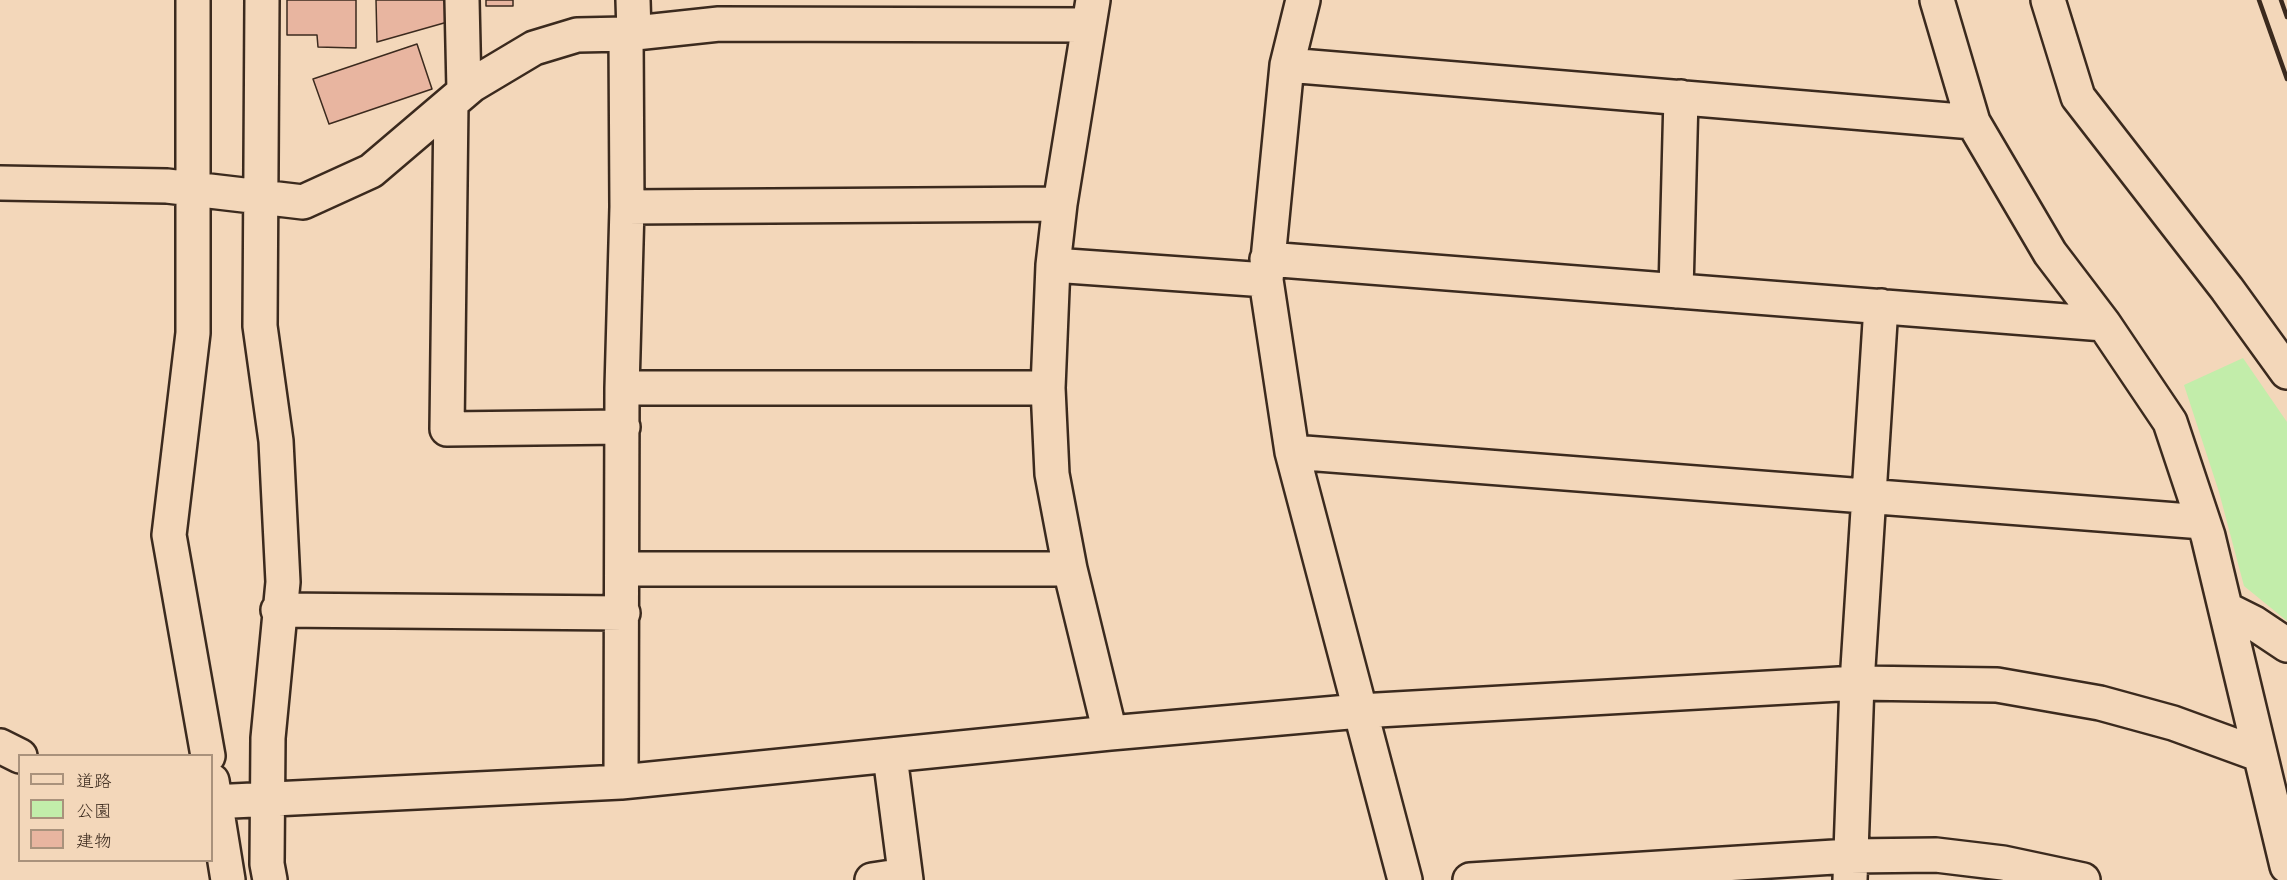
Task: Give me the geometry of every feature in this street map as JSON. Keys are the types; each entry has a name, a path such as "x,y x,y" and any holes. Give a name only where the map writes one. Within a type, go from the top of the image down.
{"street":[{"path":"193,0 193,333 169,535 208,754"},
{"path":"262,0 260,326 276,441 283,582 278,610 268,738 267,864 270,880"},
{"path":"462,0 447,429 623,427"},
{"path":"621,782 624,568 622,388 630,34 633,0"},
{"path":"1303,0 1287,65 1266,269 1292,452 1405,880"},
{"path":"1937,0 1973,122 2050,253 2104,324 2170,422 2203,522 2226,609 2258,754 2287,866"},
{"path":"2048,0 2078,97 2227,289 2287,372"},
{"path":"0,183 167,186 303,202 371,171 458,97 534,48 577,35 630,34 719,24 1090,12 1060,204 1053,265 1048,388 1052,474 1070,569 1110,733"},
{"path":"1287,65 1973,122"},
{"path":"1676,291 1681,97"},
{"path":"627,207 1060,204"},
{"path":"1053,265 1266,269 1676,291 2104,324"},
{"path":"1850,868 1857,683 1881,306"},
{"path":"622,388 1048,388"},
{"path":"1292,452 2203,522"},
{"path":"624,568 1070,569"},
{"path":"2226,609 2254,623 2287,645"},
{"path":"278,610 623,613"},
{"path":"228,880 213,794 268,797 621,782 1110,733 1360,711 1857,683 1997,685 2089,701 2173,723 2258,754"},
{"path":"0,746 18,755"},
{"path":"872,880 905,878 890,756"},
{"path":"1470,880 1850,868 1936,855 2003,863 2083,880"}],"green space":[{"path":"2243,358 2287,422 2287,621 2244,586 2219,492 2184,385"}],"building":[{"path":"287,0 356,0 356,48 318,47 317,35 287,35"},
{"path":"376,0 450,0 451,21 377,42"},
{"path":"486,0 513,0 513,6 486,6"},
{"path":"417,44 432,89 329,124 313,79"}],"railway":[{"path":"2259,0 2287,79"},
{"path":"2281,0 2287,17"}]}
